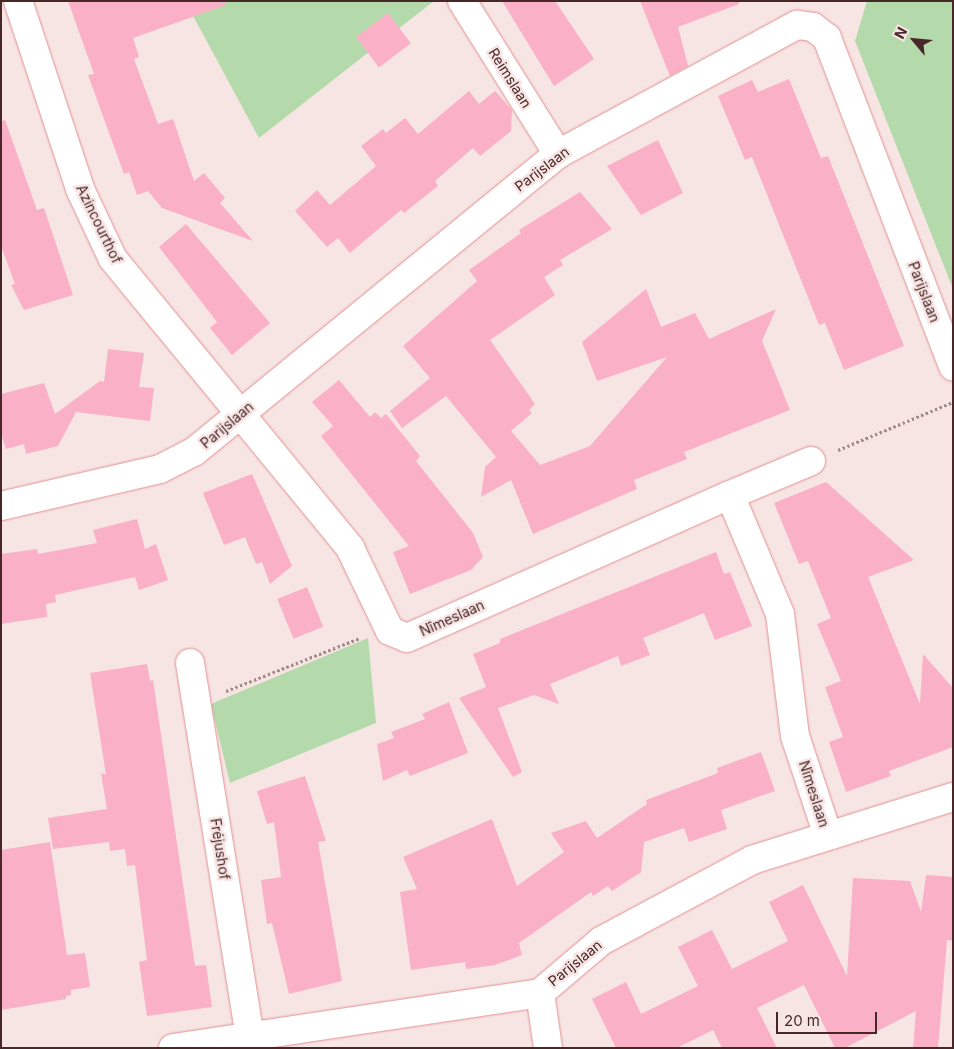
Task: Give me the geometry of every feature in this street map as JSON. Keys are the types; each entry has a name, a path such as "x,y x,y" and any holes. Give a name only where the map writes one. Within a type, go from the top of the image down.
{"street":[{"name":"Azincourthof","path":"18,1 80,189 113,259 239,415"},
{"name":"Reimslaan","path":"462,1 558,154"},
{"name":"Parijslaan","path":"1,506 160,469 195,451 558,154 798,25 813,27 827,38 953,367"},
{"path":"239,415 350,548 390,632"},
{"name":"Nîmeslaan","path":"390,632 407,638 730,495 812,461"},
{"name":"Nîmeslaan","path":"730,495 780,614 795,736 828,836"},
{"name":"Fréjushof","path":"190,663 250,1036"},
{"name":"Parijslaan","path":"174,1048 540,992 601,941 752,860 953,796"},
{"path":"540,992 548,1048"}],"path":[{"path":"812,461 953,402"},
{"path":"197,702 367,636 390,632"}],"green space":[{"path":"185,1 434,1 259,138"},
{"path":"867,1 953,1 953,289 855,41"},
{"path":"368,638 376,723 230,783 211,704"}],"building":[{"path":"68,1 225,1 226,5 133,38 139,57 134,59 158,124 173,119 194,181 204,173 225,198 220,203 253,241 162,208 148,191 137,195 129,172 124,174 88,75 94,74"},
{"path":"502,1 555,1 594,59 554,86"},
{"path":"640,1 738,1 739,4 678,27 688,66 670,76"},
{"path":"388,13 411,43 379,67 356,37"},
{"path":"789,79 821,158 828,156 904,346 844,370 825,323 819,325 752,157 745,160 718,96 752,80 758,92"},
{"path":"469,91 479,104 495,91 512,110 511,131 480,156 473,148 435,181 438,186 404,213 401,210 350,253 338,238 327,247 295,211 317,190 330,205 376,166 361,146 383,129 386,133 405,118 418,134"},
{"path":"5,120 37,210 44,208 73,295 24,310 11,285 15,284 1,246 1,121"},
{"path":"658,140 683,193 641,215 607,166"},
{"path":"580,192 612,229 560,260 563,265 544,277 555,295 490,340 535,404 529,410 532,413 511,431 540,465 590,446 667,357 597,381 582,342 646,289 661,327 695,313 709,339 776,309 762,341 790,410 684,452 687,459 634,480 637,489 533,534 511,480 481,497 485,467 496,457 446,396 402,428 390,411 430,378 403,346 477,281 469,270 521,233 519,230"},
{"path":"186,224 270,323 232,355 210,328 217,322 159,247"},
{"path":"108,349 144,353 139,387 154,388 150,421 76,412 58,446 26,454 24,444 6,449 1,433 1,394 44,383 55,414 100,381 104,382"},
{"path":"339,380 370,417 375,412 381,418 386,414 420,456 416,461 473,533 483,557 471,570 410,594 393,552 409,546 321,436 333,426 312,402"},
{"path":"252,474 292,566 270,584 262,562 256,564 245,537 224,545 203,493"},
{"path":"826,482 914,560 868,577 920,704 923,654 953,688 953,747 889,771 891,776 846,792 829,742 843,737 825,687 841,681 817,624 831,618 808,561 799,564 774,503"},
{"path":"137,519 145,549 156,544 168,580 139,590 135,577 55,595 56,602 46,604 47,617 1,624 1,554 37,549 38,554 97,543 93,530"},
{"path":"716,552 724,574 730,572 752,626 715,640 704,613 643,638 650,655 621,666 618,656 550,684 559,704 534,695 498,708 522,772 513,777 459,698 486,687 473,654 500,643 500,639"},
{"path":"307,587 323,627 293,639 277,599"},
{"path":"147,664 150,681 153,680 195,966 206,965 212,1007 147,1016 139,962 147,960 135,865 127,866 125,849 110,851 109,842 53,849 48,818 107,809 101,773 106,775 90,673"},
{"path":"449,702 468,753 410,776 407,770 383,781 377,744 394,738 391,732 425,719 422,714"},
{"path":"761,752 775,791 721,810 727,829 689,842 684,828 644,842 641,872 612,891 608,886 593,896 591,892 519,943 522,955 495,965 466,969 465,962 411,970 400,892 417,889 403,857 492,819 517,886 564,852 551,833 586,821 597,838 647,804 646,800 718,773 717,768"},
{"path":"305,776 326,841 318,842 342,981 289,994 272,923 267,924 261,880 281,877 274,822 267,824 257,791"},
{"path":"50,842 67,955 85,953 90,987 71,990 71,995 66,996 66,999 1,1010 1,850"},
{"path":"926,875 953,877 953,941 947,940 938,1048 913,1048 916,1011 845,1048 835,1048 804,985 757,1008 777,1048 722,1048 713,1030 677,1048 616,1048 592,999 626,982 641,1014 698,986 678,947 712,930 732,969 788,941 769,902 803,885 847,976 853,878 910,881 921,912"}]}
